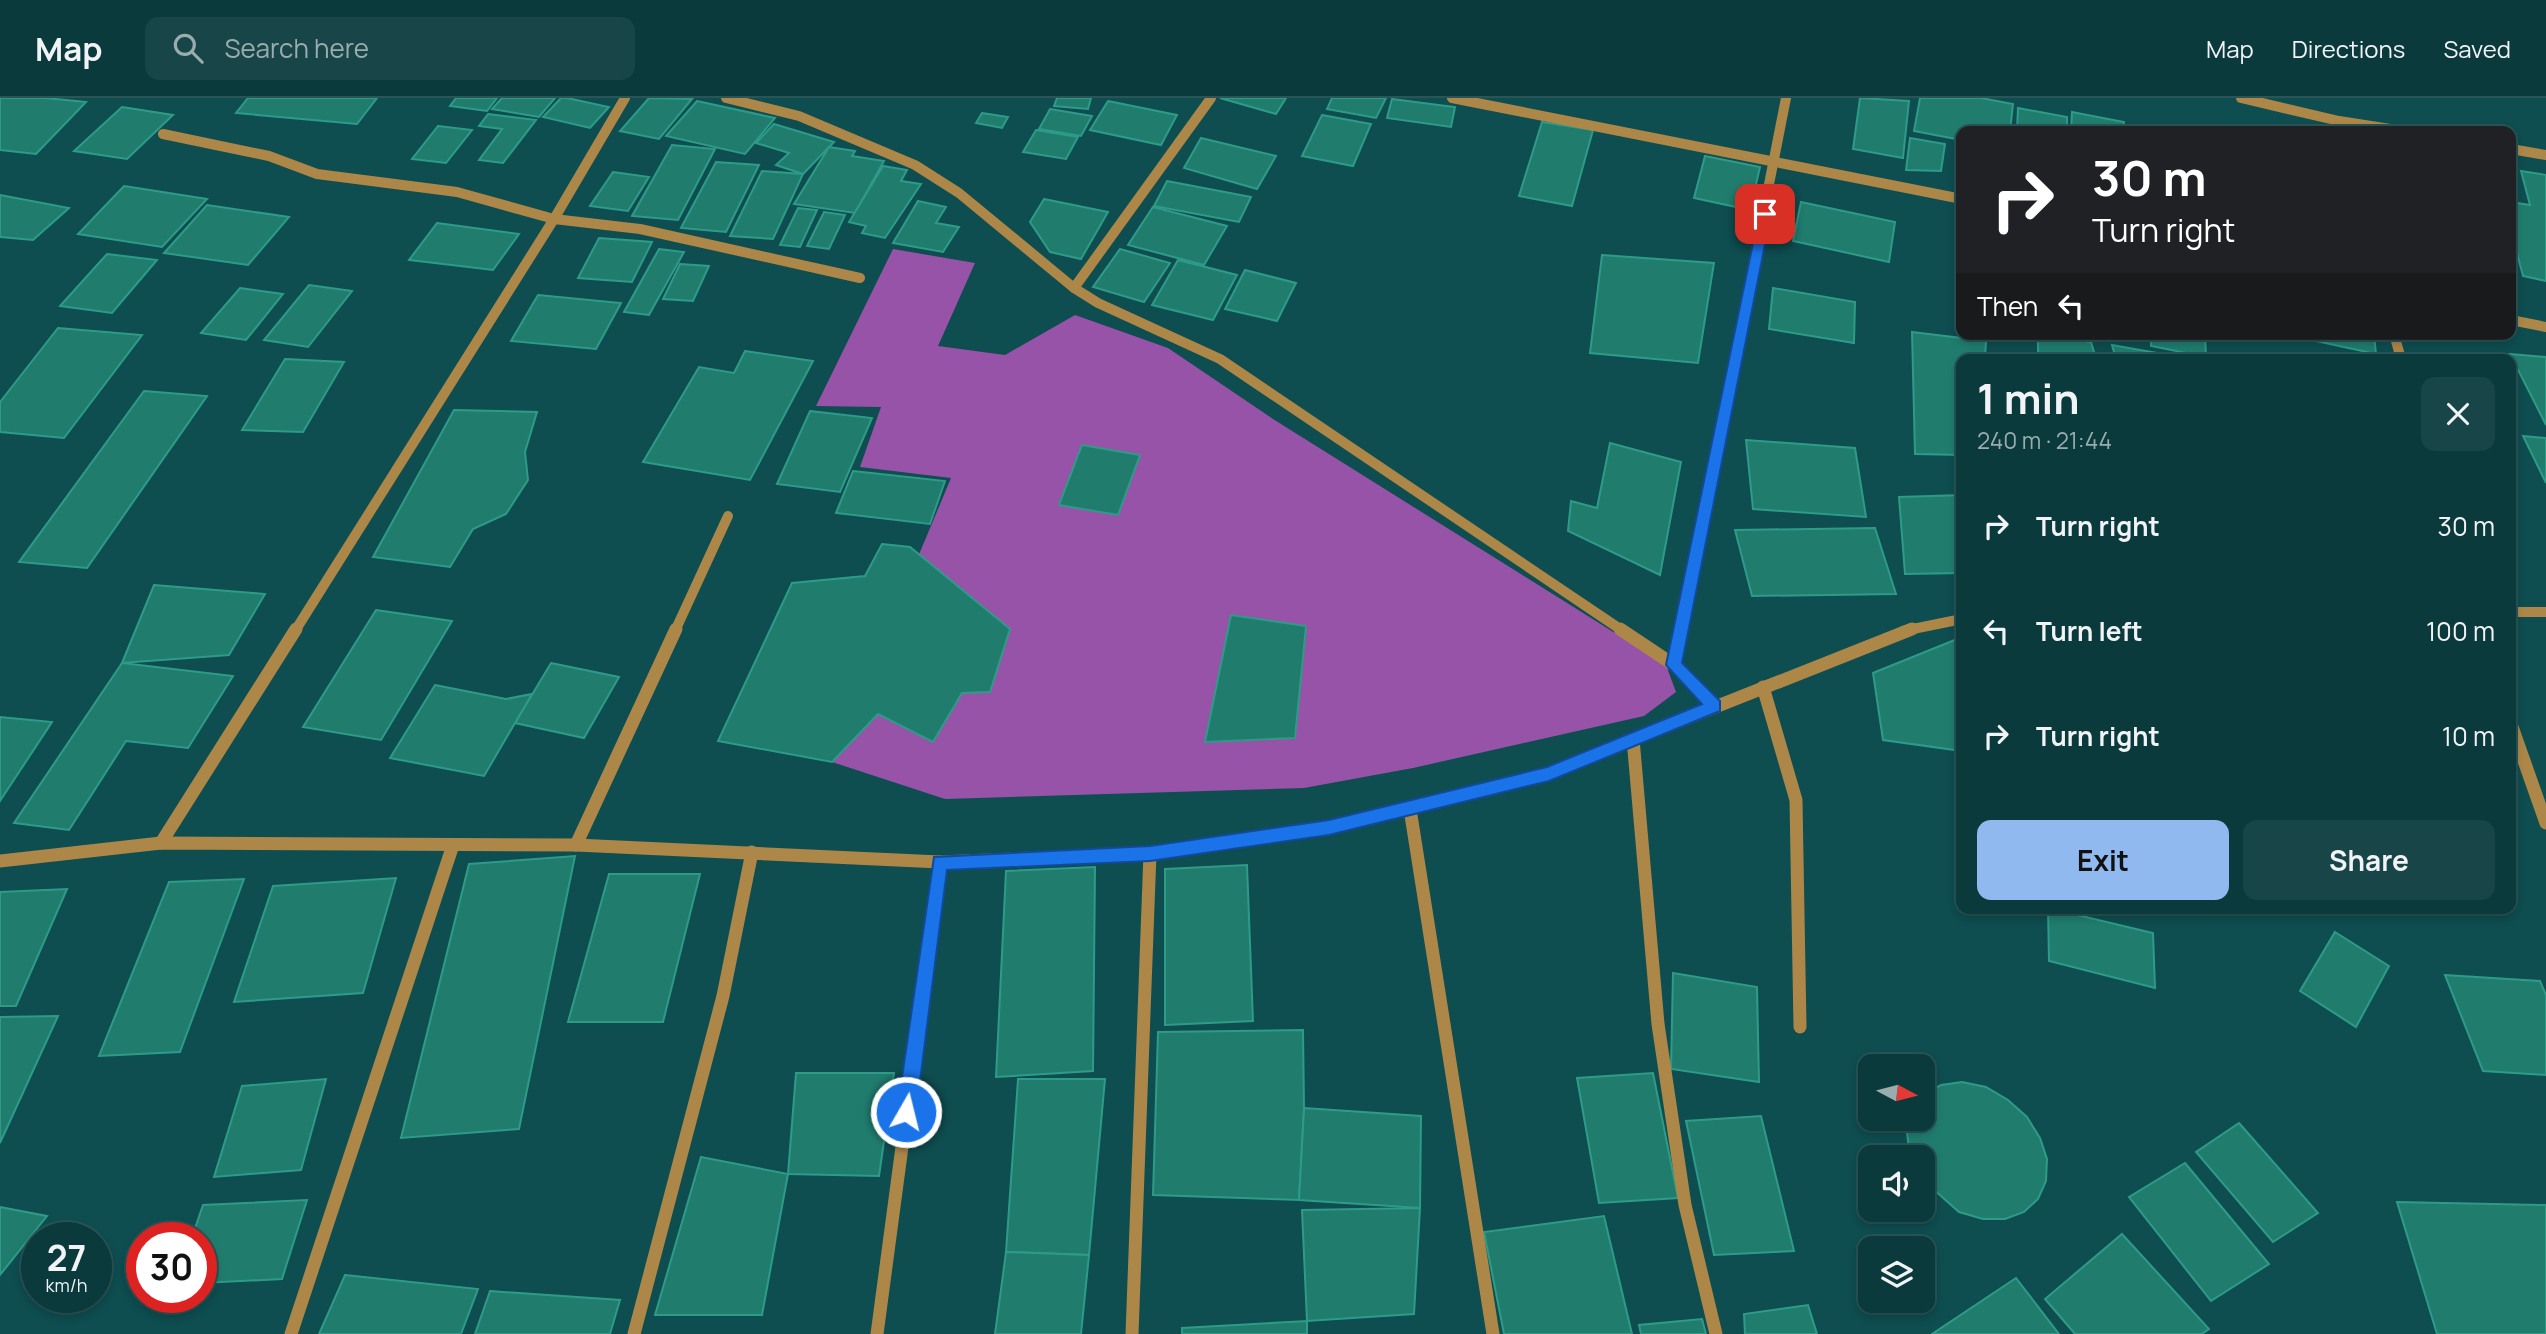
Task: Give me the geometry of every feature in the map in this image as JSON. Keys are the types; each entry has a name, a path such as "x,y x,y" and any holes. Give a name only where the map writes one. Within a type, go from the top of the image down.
{"street":[{"path":"161,843 554,219 625,98"},
{"path":"726,98 799,116 915,165 959,193 1074,288 1098,303 1220,359 1674,665 1714,706"},
{"path":"1074,288 1211,98"},
{"path":"1452,98 1956,198"},
{"path":"1674,665 1786,98"},
{"path":"2241,98 2371,126"},
{"path":"2300,98 2303,112"},
{"path":"2339,121 2340,126"},
{"path":"163,134 269,156 317,174 457,192 554,219 640,229 860,278"},
{"path":"2516,150 2546,155"},
{"path":"2516,321 2546,327"},
{"path":"576,845 728,516"},
{"path":"2516,612 2546,612"},
{"path":"0,861 161,843 576,845 940,862 1150,853 1280,836 1410,809 1549,774 1901,631 1956,620"},
{"path":"1763,687 1796,800 1800,1027"},
{"path":"2516,738 2546,823"},
{"path":"1633,739 1658,1024 1685,1205 1716,1334"},
{"path":"1410,809 1493,1334"},
{"path":"291,1334 453,845"},
{"path":"634,1334 723,996 752,852"},
{"path":"1132,1334 1150,853"},
{"path":"877,1334 940,862"}],"shaded area":[{"path":"893,249 975,263 938,346 1005,355 1075,315 1168,348 1273,419 1666,665 1676,692 1644,716 1413,768 1304,788 945,799 832,762 951,478 860,467 881,407 816,406"}],"building":[{"path":"0,98 46,98 86,102 36,154 0,150"},
{"path":"248,98 377,98 357,124 236,113"},
{"path":"456,98 497,98 487,111 450,106"},
{"path":"502,98 555,98 539,117 492,109"},
{"path":"561,98 609,107 590,128 543,117"},
{"path":"649,98 692,99 659,139 620,131"},
{"path":"1057,98 1091,98 1088,109 1054,106"},
{"path":"1220,98 1286,98 1276,114"},
{"path":"1332,98 1386,98 1376,118 1327,109"},
{"path":"1860,98 1909,101 1903,158 1853,149"},
{"path":"1920,98 1981,98 2013,104 2011,126 1956,126 1956,139 1914,131"},
{"path":"1392,99 1455,107 1451,127 1387,118"},
{"path":"697,101 775,118 745,154 666,136"},
{"path":"1108,101 1177,115 1161,145 1090,130"},
{"path":"122,107 173,115 127,159 74,151"},
{"path":"2018,108 2067,117 2067,126 2017,126"},
{"path":"1050,109 1092,116 1081,136 1039,129"},
{"path":"2072,112 2124,122 2124,126 2071,126"},
{"path":"982,113 1008,117 1002,128 976,123"},
{"path":"488,114 536,120 503,163 479,160 502,129 479,126"},
{"path":"1322,115 1371,124 1353,166 1302,156"},
{"path":"1542,122 1593,130 1572,206 1519,196"},
{"path":"774,124 834,142 803,174 776,165 789,153 756,143"},
{"path":"438,126 472,130 446,163 412,159"},
{"path":"1036,130 1078,137 1066,159 1023,152"},
{"path":"1201,138 1276,156 1257,189 1184,168"},
{"path":"1910,138 1945,144 1941,171 1906,170"},
{"path":"672,145 715,149 678,220 632,216"},
{"path":"829,147 855,151 852,156 884,161 855,213 794,204"},
{"path":"1705,156 1760,167 1750,210 1694,198"},
{"path":"716,162 759,165 726,232 681,228"},
{"path":"883,166 907,170 901,181 921,184 885,238 862,233 866,226 849,222"},
{"path":"762,171 803,174 773,239 730,236"},
{"path":"2521,171 2546,175 2546,281 2523,276 2516,249 2516,203 2530,205"},
{"path":"613,172 649,177 628,211 590,206"},
{"path":"1167,181 1251,197 1239,222 1154,206"},
{"path":"124,186 207,199 162,247 78,234"},
{"path":"0,195 69,208 33,240 0,237"},
{"path":"1044,199 1108,212 1081,259 1050,252 1030,222"},
{"path":"918,201 946,207 936,223 959,227 943,252 893,243"},
{"path":"1801,202 1895,222 1889,262 1793,241"},
{"path":"207,205 289,217 248,265 164,253"},
{"path":"1153,207 1227,226 1204,265 1128,245"},
{"path":"798,208 817,210 800,247 780,245"},
{"path":"824,212 845,215 829,249 807,246"},
{"path":"437,223 519,234 493,270 409,260"},
{"path":"599,238 652,242 632,282 578,278"},
{"path":"659,249 684,252 649,315 624,312"},
{"path":"1120,249 1170,263 1144,302 1093,287"},
{"path":"107,254 157,260 112,313 60,306"},
{"path":"1602,255 1714,263 1698,363 1590,353"},
{"path":"1178,260 1237,275 1213,320 1152,305"},
{"path":"680,264 709,266 693,301 663,299"},
{"path":"1245,270 1296,283 1277,321 1225,309"},
{"path":"309,285 352,291 308,347 264,340"},
{"path":"240,288 283,294 246,340 201,333"},
{"path":"1773,288 1855,302 1854,343 1769,329"},
{"path":"538,295 621,303 596,349 511,341"},
{"path":"58,328 142,335 64,438 0,432 0,402"},
{"path":"1912,332 1956,337 1956,340 1986,341 1985,354 1956,354 1956,455 1915,454"},
{"path":"2038,340 2078,340 2091,342 2095,354 2038,354"},
{"path":"2151,340 2205,340 2206,354 2191,354 2151,346"},
{"path":"2312,340 2375,340 2376,354"},
{"path":"2112,345 2163,354 2115,354"},
{"path":"745,351 813,361 750,480 643,462 699,367 734,373"},
{"path":"2516,354 2546,357 2546,425 2516,366"},
{"path":"285,359 344,362 303,432 242,430"},
{"path":"144,391 207,396 87,568 19,562"},
{"path":"454,410 537,412 525,452 528,480 506,514 473,529 450,567 373,557"},
{"path":"810,411 872,418 840,492 777,484"},
{"path":"2523,436 2546,438 2546,483"},
{"path":"1746,440 1855,448 1866,517 1753,509"},
{"path":"1610,443 1681,462 1660,575 1568,531 1571,501 1597,508"},
{"path":"1082,445 1140,455 1118,515 1059,505"},
{"path":"853,471 945,481 930,524 836,513"},
{"path":"1956,495 1956,573 1905,574 1899,497"},
{"path":"1875,528 1896,594 1752,596 1735,530"},
{"path":"882,544 910,547 1010,629 990,692 962,693 933,742 878,714 832,762 718,741 792,583 865,576"},
{"path":"154,585 265,594 229,655 122,663"},
{"path":"376,610 452,621 381,740 303,727"},
{"path":"1231,615 1306,626 1295,738 1205,742"},
{"path":"1956,639 1956,750 1883,740 1873,673"},
{"path":"122,663 233,676 188,748 126,741 69,830 14,823"},
{"path":"551,663 619,677 584,738 515,723"},
{"path":"435,685 506,699 532,694 484,776 390,758"},
{"path":"0,717 52,722 0,801"},
{"path":"575,856 519,1129 401,1138 469,864"},
{"path":"1247,865 1253,1021 1165,1025 1165,869"},
{"path":"1095,867 1093,1071 996,1077 1006,871"},
{"path":"609,874 700,874 663,1022 568,1022"},
{"path":"396,878 363,993 234,1002 273,886"},
{"path":"244,879 180,1052 99,1056 169,882"},
{"path":"67,889 16,1006 0,1006 0,892"},
{"path":"2048,914 2073,914 2153,933 2155,988 2049,961"},
{"path":"2335,932 2389,966 2356,1027 2300,991"},
{"path":"1673,973 1757,987 1759,1082 1671,1069"},
{"path":"2445,975 2540,981 2546,995 2546,1075 2483,1071"},
{"path":"58,1016 0,1143 0,1017"},
{"path":"1303,1030 1304,1108 1299,1200 1153,1195 1158,1032"},
{"path":"796,1073 894,1073 879,1176 788,1174"},
{"path":"1653,1073 1678,1198 1599,1203 1577,1078"},
{"path":"326,1079 301,1170 214,1177 242,1086"},
{"path":"1018,1079 1105,1079 1089,1255 1006,1252"},
{"path":"1962,1082 1986,1087 2008,1100 2027,1117 2040,1138 2047,1159 2046,1181 2038,1199 2024,1212 2005,1219 1983,1219 1959,1212 1935,1191 1935,1145 1909,1145 1907,1133 1936,1130 1936,1088"},
{"path":"1304,1108 1421,1116 1420,1208 1299,1200"},
{"path":"1761,1116 1794,1251 1714,1255 1686,1121"},
{"path":"2239,1123 2318,1213 2273,1242 2196,1152"},
{"path":"701,1157 788,1174 762,1315 655,1315"},
{"path":"2185,1163 2269,1264 2211,1301 2129,1197"},
{"path":"307,1200 282,1279 217,1282 217,1222 197,1222 203,1205"},
{"path":"2397,1202 2546,1205 2546,1334 2437,1334"},
{"path":"0,1207 47,1216 42,1222 21,1222 21,1249 0,1275"},
{"path":"1420,1208 1414,1314 1307,1321 1302,1210"},
{"path":"1604,1216 1632,1334 1504,1334 1484,1232"},
{"path":"2122,1234 2209,1329 2202,1334 2075,1334 2045,1299"},
{"path":"1006,1252 1089,1255 1081,1334 995,1334"},
{"path":"345,1275 478,1289 461,1334 319,1334"},
{"path":"2016,1278 2059,1334 1932,1334"},
{"path":"490,1291 620,1300 610,1334 475,1334"},
{"path":"1808,1305 1817,1334 1745,1334 1744,1314"},
{"path":"1702,1319 1706,1334 1641,1334 1639,1325"},
{"path":"1307,1321 1307,1334 1182,1334 1182,1328"}],"route":[{"path":"906,1112 940,862 1150,853 1329,828 1549,774 1714,706 1674,665 1765,214"}]}
